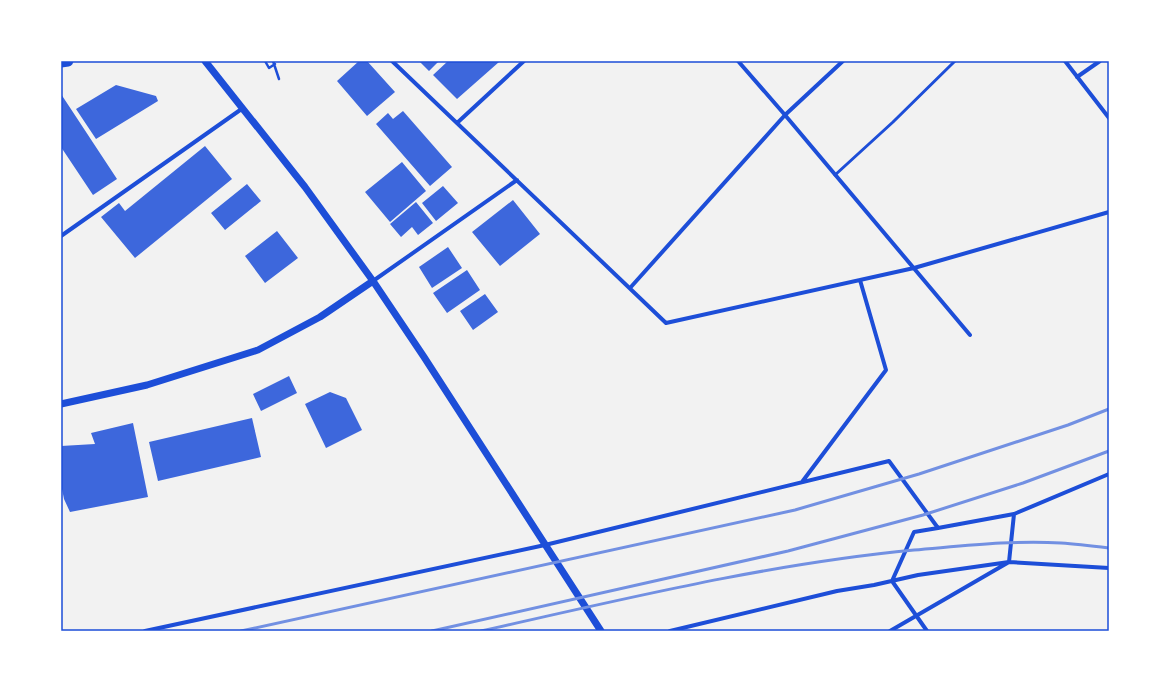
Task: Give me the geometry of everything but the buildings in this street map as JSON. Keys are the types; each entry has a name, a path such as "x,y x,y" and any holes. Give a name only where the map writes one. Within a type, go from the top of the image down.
{"highway":[{"path":"61,62 68,61"}],"street":[{"path":"205,61 305,187 373,281 424,357 601,631"},
{"path":"392,61 666,323 914,268 1109,212"},
{"path":"457,123 524,61"},
{"path":"738,61 786,115 970,335"},
{"path":"630,288 786,115 843,61"},
{"path":"1065,61 1109,118"},
{"path":"1077,77 1100,61"},
{"path":"61,236 243,108"},
{"path":"61,404 147,385 258,350 320,317 517,180"},
{"path":"802,482 886,370 860,280"},
{"path":"145,631 546,545 889,461 938,528"},
{"path":"892,581 914,532 1014,514 1109,474"},
{"path":"1009,562 1014,514"},
{"path":"890,631 1009,562"},
{"path":"670,631 837,591 918,575 1009,562 1109,568"},
{"path":"892,581 927,631"}],"lane":[{"path":"835,175 893,122 955,61"}],"path":[{"path":"265,61 269,68 275,64"},
{"path":"273,61 279,79"}],"railway":[{"path":"241,631 795,510 919,474 1068,425 1109,409"},
{"path":"432,631 788,551 923,515 1023,483 1109,451"},
{"path":"481,631 750,573 859,556 969,545 1006,543 1043,542 1079,544 1109,548"}]}
